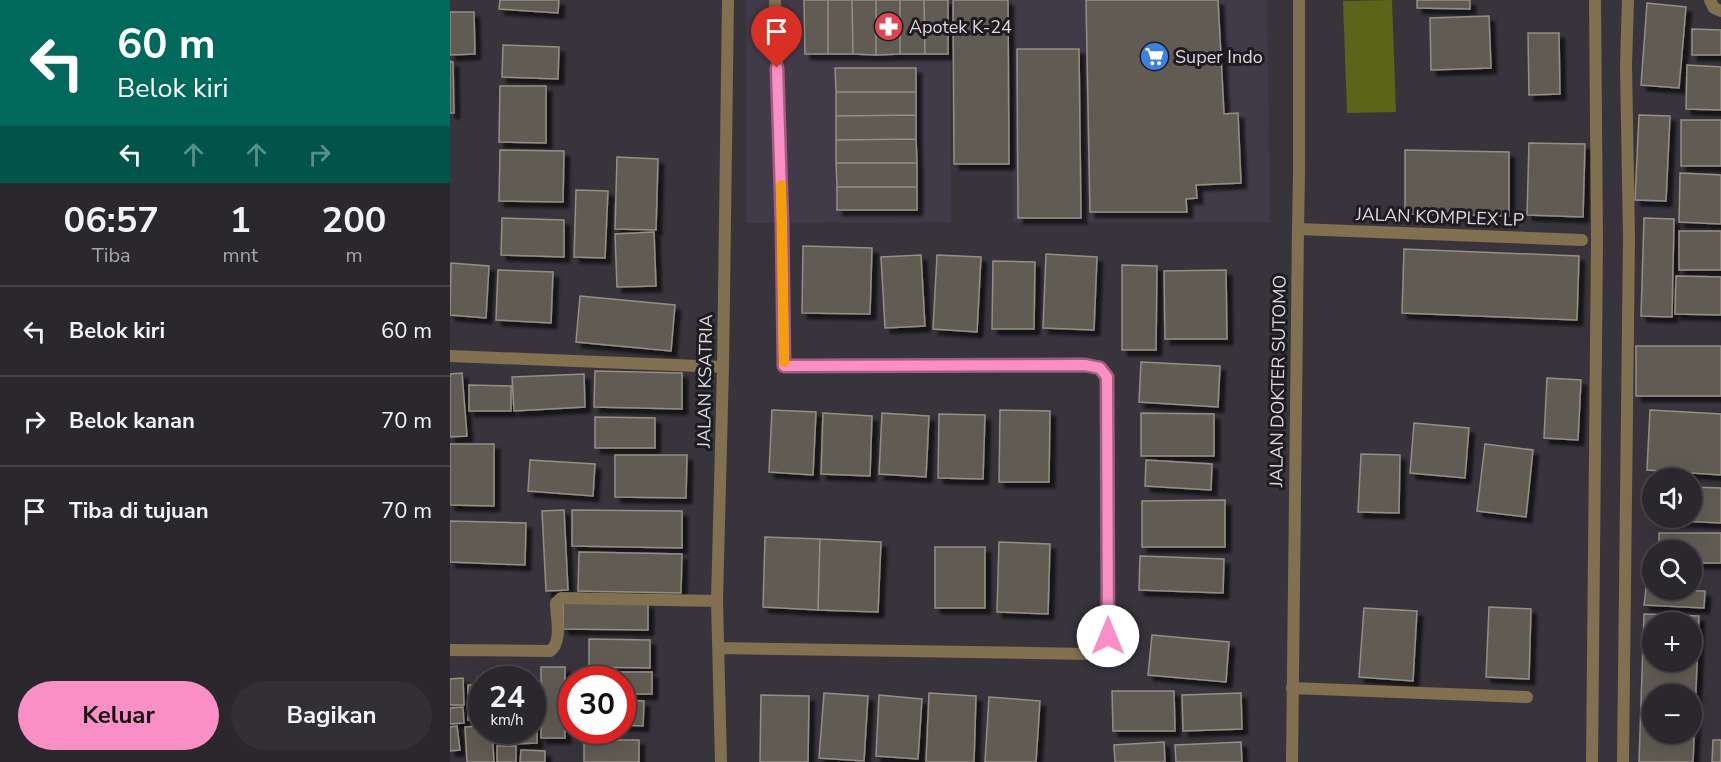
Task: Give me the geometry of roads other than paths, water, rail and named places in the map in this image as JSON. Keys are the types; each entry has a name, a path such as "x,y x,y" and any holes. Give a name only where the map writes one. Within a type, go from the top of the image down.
{"street":[{"name":"JALAN KSATRIA","path":"721,762 720,648 717,601 728,0"},
{"path":"720,648 1089,654 1102,650 1108,636 1107,377 1100,368 1085,365 784,366 775,0"},
{"name":"JALAN DOKTER SUTOMO","path":"1292,762 1299,0"},
{"path":"1592,762 1597,241 1595,0"},
{"path":"1623,762 1629,237 1626,64 1628,0"},
{"path":"1710,0 1714,8 1721,11"},
{"name":"JALAN KOMPLEX LP","path":"1298,229 1581,240"},
{"path":"450,356 723,367"},
{"path":"450,650 550,651 557,640 555,603 561,598 717,601"},
{"path":"1292,688 1527,697"}],"place":[{"name":"Apotek K-24","path":"888,27"},
{"name":"Super Indo","path":"1154,57"}]}
